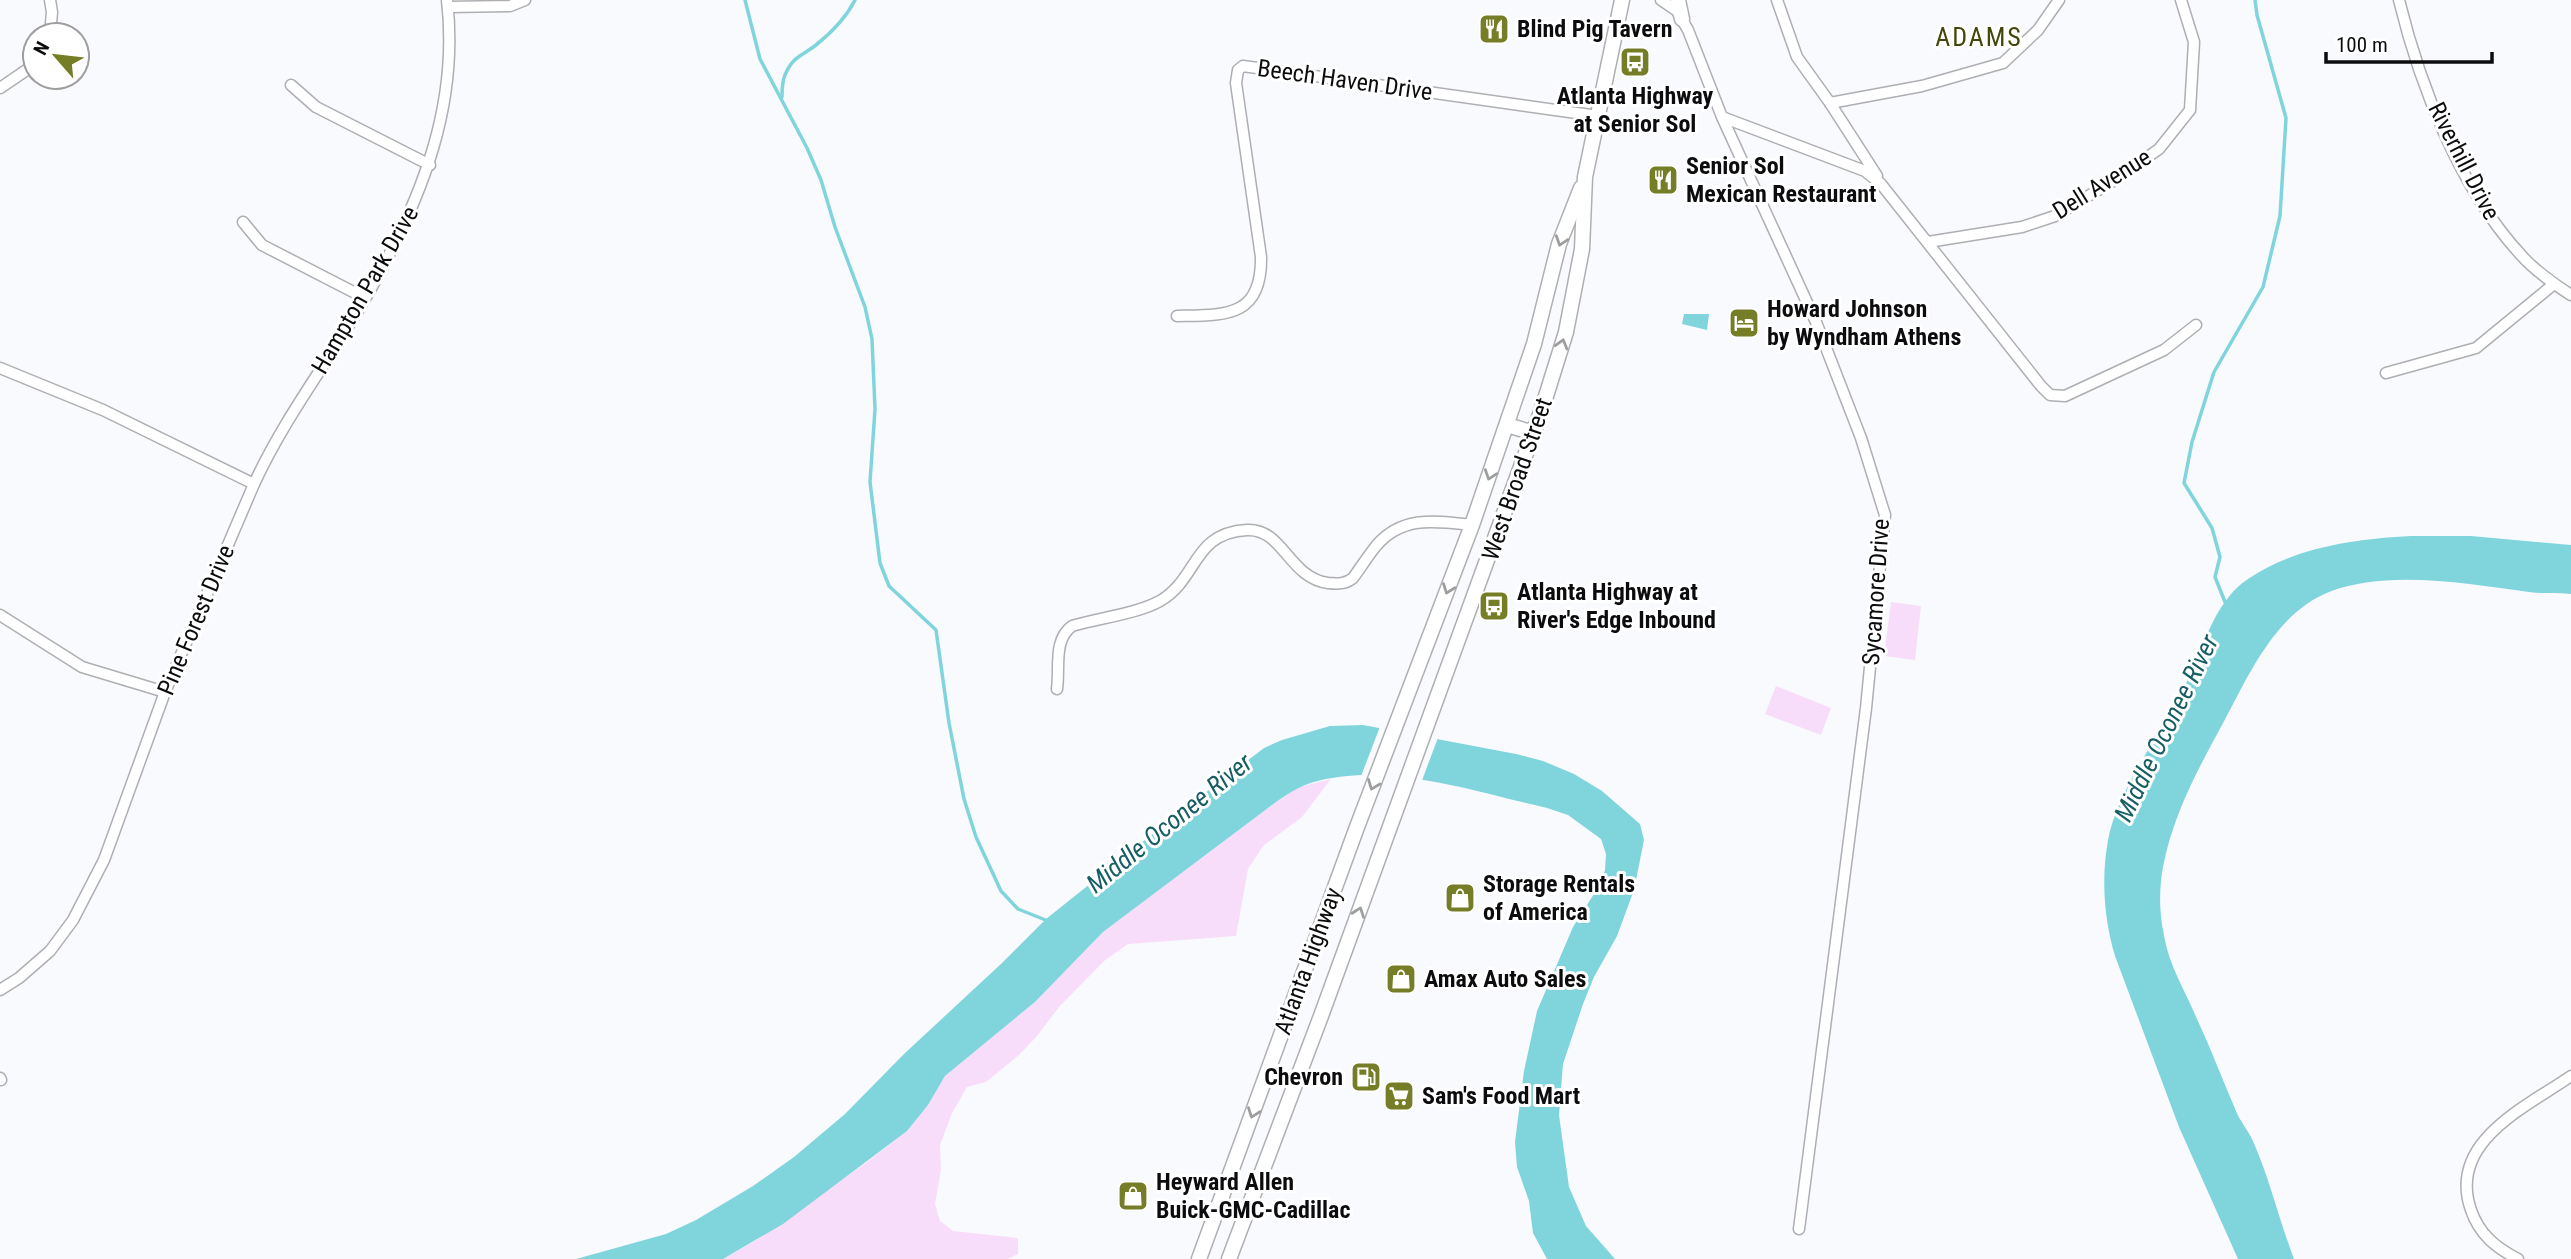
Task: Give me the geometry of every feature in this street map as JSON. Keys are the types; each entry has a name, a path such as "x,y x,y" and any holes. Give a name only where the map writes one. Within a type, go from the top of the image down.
{"main road":[{"name":"West Broad Street","path":"1389,743 1472,525 1534,344 1559,244 1585,177 1622,0"},
{"path":"1678,0 1682,19"},
{"name":"West Broad Street","path":"1410,772 1534,433 1566,332 1582,249 1585,177"},
{"path":"1507,425 1534,433"},
{"name":"Atlanta Highway","path":"1199,1259 1389,743"},
{"name":"Atlanta Highway","path":"1229,1259 1410,772"}],"street":[{"path":"50,0 51,21"},
{"path":"448,4 510,6 525,0"},
{"name":"Sycamore Drive","path":"1661,0 1677,11 1682,19 1722,117 1816,323 1861,438 1885,515 1866,708 1799,1229"},
{"path":"1777,0 1797,57 1830,103 1881,184 2050,394 2065,396 2164,351 2196,324"},
{"path":"1830,103 1922,86 2003,63 2038,30 2059,0"},
{"name":"Dell Avenue","path":"1928,242 2022,227 2055,216 2159,149 2190,110 2194,42 2181,0"},
{"name":"Riverhill Drive","path":"2399,0 2433,108 2466,175 2496,226 2522,257 2571,295"},
{"name":"Hampton Park Drive","path":"254,484 276,438 365,298 418,195 442,121 447,83 448,4"},
{"name":"Beech Haven Drive","path":"1177,316 1218,315 1243,308 1256,292 1260,280 1261,257 1236,83 1238,70 1243,66 1598,116"},
{"path":"0,88 21,74"},
{"path":"291,85 316,107 429,164"},
{"path":"1722,117 1865,171 1881,184"},
{"path":"243,222 262,245 365,298"},
{"path":"2386,373 2476,348 2554,284"},
{"path":"0,368 103,410 254,484"},
{"name":"Pine Forest Drive","path":"0,990 44,958 73,920 104,860 165,692 254,484"},
{"path":"1057,689 1060,669 1059,643 1064,632 1072,626 1159,601 1185,578 1204,549 1224,533 1247,530 1261,532 1272,538 1306,576 1336,584 1353,578 1378,544 1404,525 1429,521 1472,525"},
{"path":"0,615 82,667 165,692"},
{"path":"2518,1259 2497,1248 2473,1217 2468,1194 2473,1158 2485,1138 2498,1125 2571,1076"}],"shaded area":[{"path":"1891,602 1921,606 1915,660 1884,656"},
{"path":"1776,686 1831,708 1821,735 1765,714"},
{"path":"1331,779 1302,817 1263,846 1248,869 1236,936 1128,944 1104,961 1059,1007 1020,1054 986,1082 967,1087 952,1113 940,1145 941,1170 935,1204 940,1221 953,1231 1018,1238 1018,1254 1008,1259 723,1259 755,1241 907,1131 928,1105 945,1076 1035,1002 1103,932 1276,802 1299,787"}],"water":[{"path":"1684,314 1709,314 1707,330 1682,324"},
{"name":"Middle Oconee River","path":"2411,536 2471,536 2571,545 2571,594 2534,593 2428,580 2377,581 2329,592 2293,615 2278,631 2242,687 2195,776 2179,811 2163,867 2160,901 2166,946 2173,968 2238,1115 2258,1153 2294,1259 2238,1259 2179,1127 2115,956 2105,899 2108,840 2120,802 2130,782 2184,688 2217,614 2236,589 2266,568 2305,552 2347,542"},
{"name":"Middle Oconee River","path":"1363,725 1543,761 1574,774 1602,791 1640,824 1644,840 1634,890 1617,936 1594,977 1563,1064 1559,1115 1569,1187 1586,1226 1615,1259 1547,1259 1533,1233 1529,1201 1517,1167 1515,1142 1524,1071 1537,1011 1573,927 1599,886 1605,870 1606,854 1601,839 1568,815 1547,808 1431,781 1371,775 1342,776 1294,790 1103,932 1035,1002 945,1076 928,1105 907,1131 783,1224 723,1259 576,1259 666,1234 696,1220 753,1186 794,1157 845,1114 1046,919 1264,748 1330,726"}],"pier":[{"path":"1381,724 1439,735 1421,783 1360,779"}],"waterway":[{"path":"745,0 760,59 821,180 835,227 865,307 872,339 875,409 870,482 880,563 889,586 936,630 949,723 964,799 976,837 1001,891 1018,909 1048,921"},
{"path":"782,97 784,78 791,64 833,30 855,0"},
{"path":"2229,604 2225,602 2215,577 2220,557 2212,528 2184,483 2192,442 2214,372 2263,287 2280,216 2286,118 2255,0"}],"place":[{"name":"Blind Pig Tavern","path":"1494,29"},
{"name":"Atlanta Highway at Senior Sol","path":"1635,62"},
{"name":"Senior Sol Mexican Restaurant","path":"1663,180"},
{"name":"Howard Johnson by Wyndham Athens","path":"1744,323"},
{"name":"Atlanta Highway at River's Edge Inbound","path":"1494,606"},
{"name":"Storage Rentals of America","path":"1460,898"},
{"name":"Amax Auto Sales","path":"1401,979"},
{"name":"Chevron","path":"1366,1077"},
{"name":"Sam's Food Mart","path":"1399,1096"},
{"name":"Heyward Allen Buick-GMC-Cadillac","path":"1133,1196"}],"district":[{"name":"ADAMS","path":"1979,37"}]}
